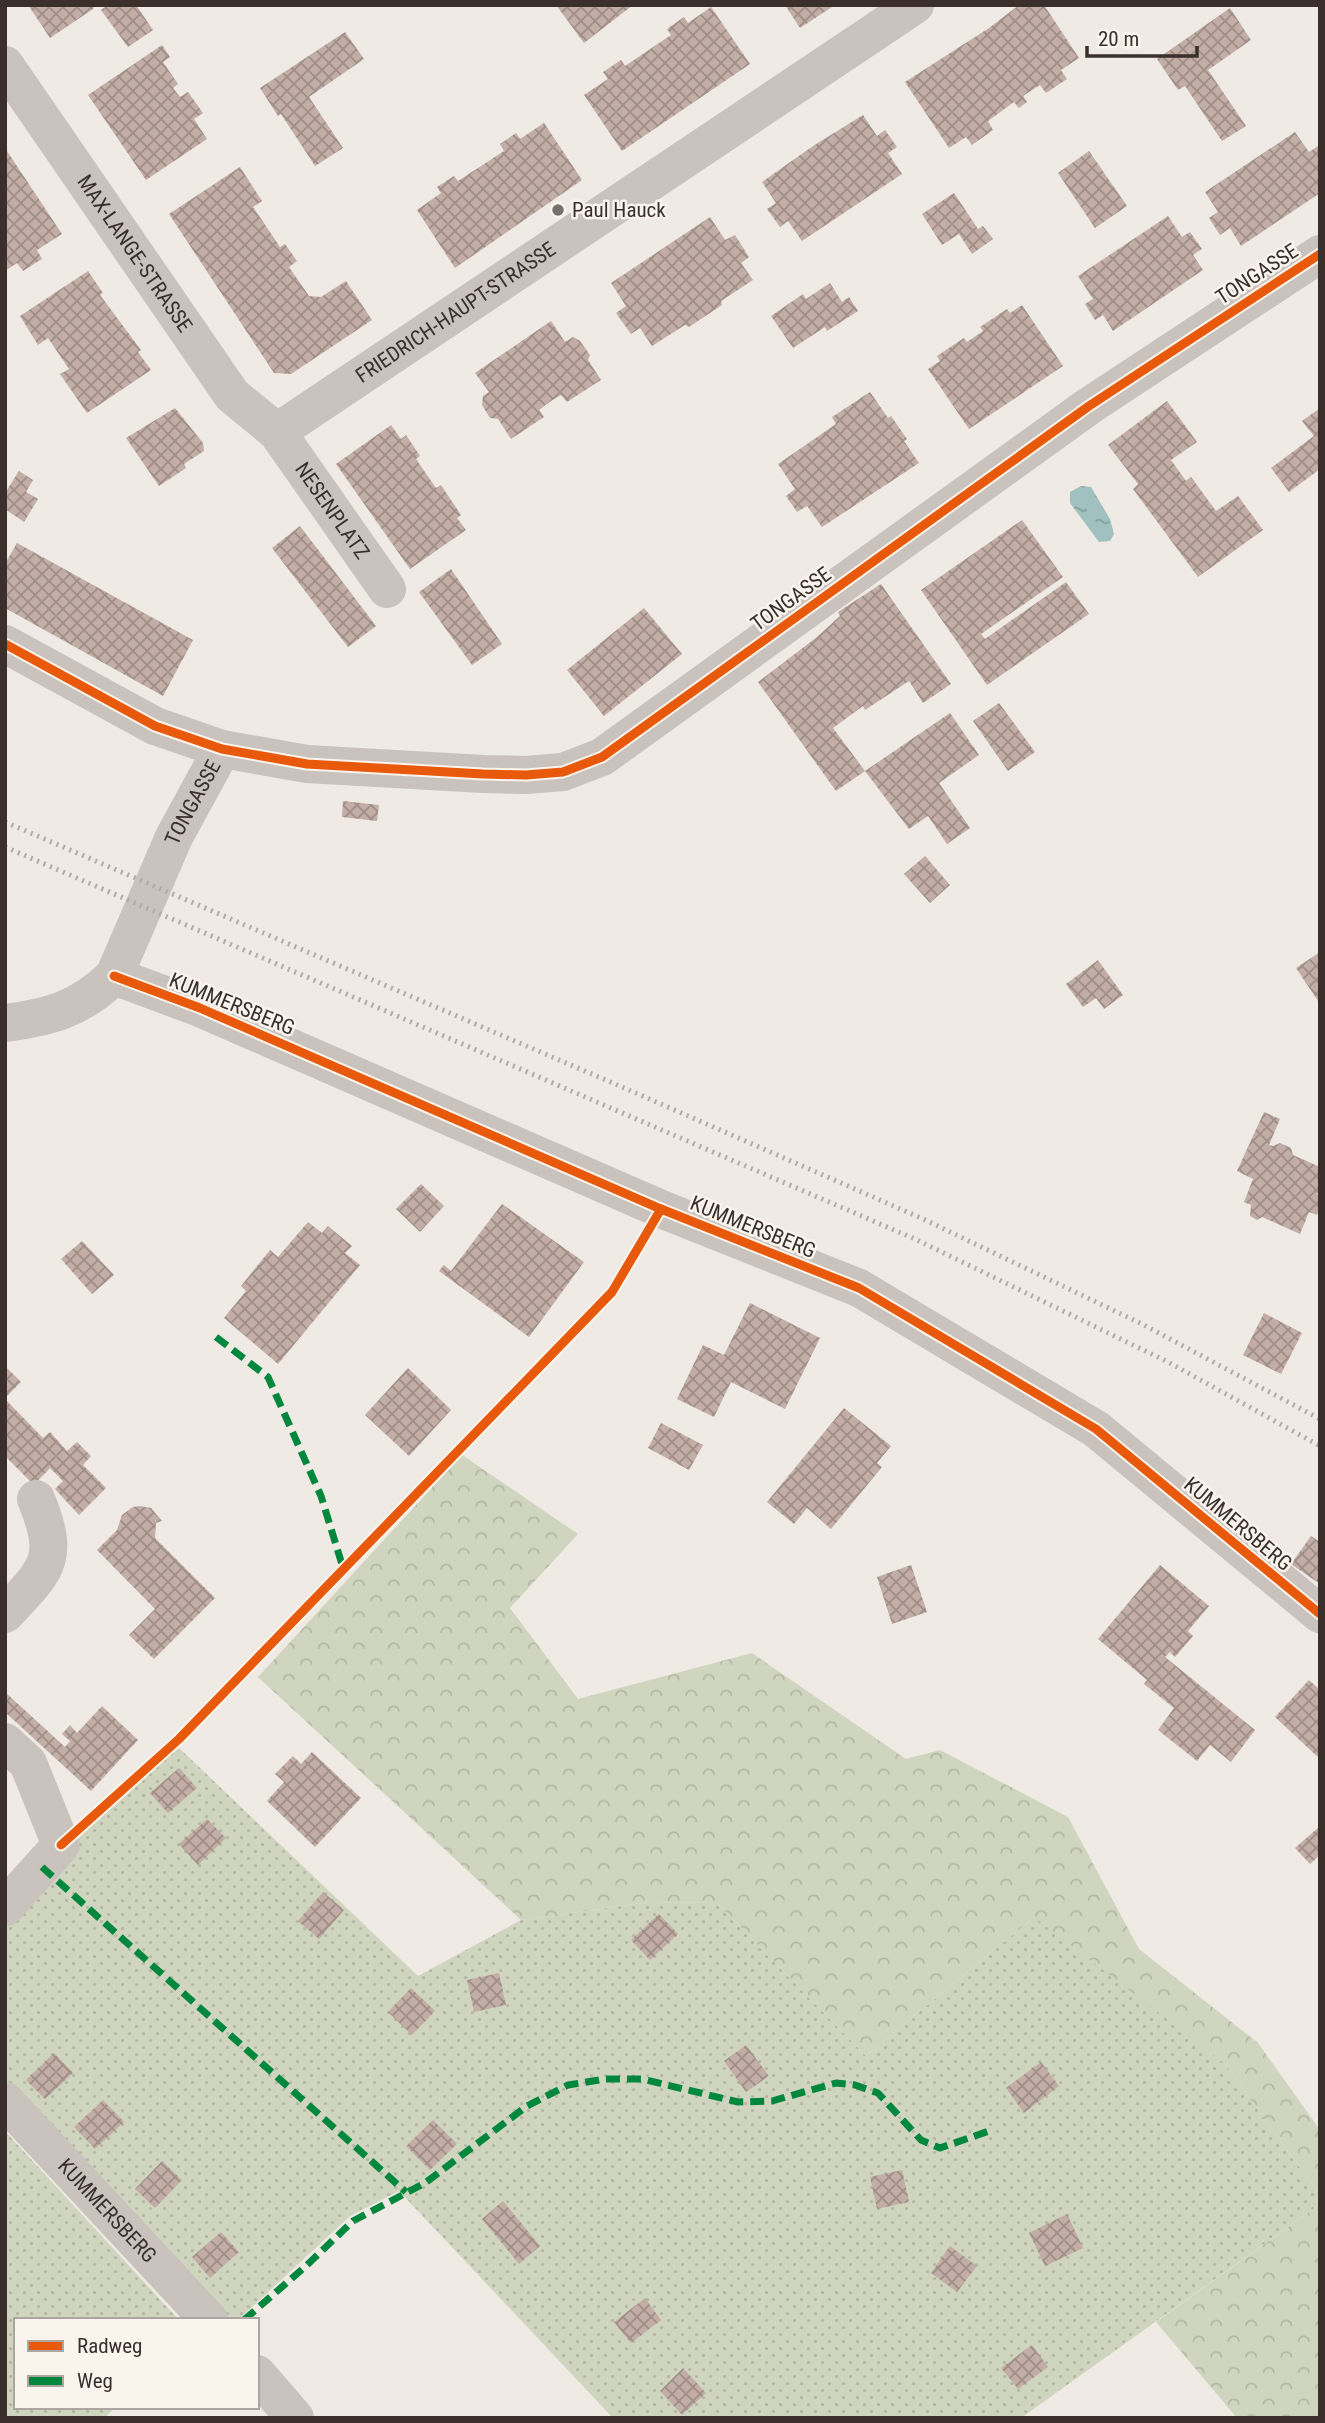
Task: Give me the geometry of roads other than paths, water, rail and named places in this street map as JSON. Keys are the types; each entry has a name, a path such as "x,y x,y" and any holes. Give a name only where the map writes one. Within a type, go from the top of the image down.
{"street":[{"name":"FRIEDRICH-HAUPT-STRASSE","path":"277,432 915,5"},
{"name":"MAX-LANGE-STRASSE","path":"5,65 232,395 277,432"},
{"name":"TONGASSE","path":"114,976 174,837 222,749 307,764 526,775 564,772 602,757 1089,406 1320,254"},
{"name":"NESENPLATZ","path":"277,432 387,589"},
{"path":"5,644 155,726 222,749"},
{"path":"5,1023 46,1017 96,993 114,976"},
{"name":"KUMMERSBERG","path":"114,976 225,1018 661,1209 859,1288 1096,1429 1320,1614"},
{"path":"5,1614 42,1571 49,1550 48,1528 36,1499"},
{"path":"5,1742 28,1763 61,1845 5,1907"},
{"name":"KUMMERSBERG","path":"5,2101 207,2318"},
{"path":"259,2376 295,2418"}],"water":[{"path":"1081,486 1091,487 1110,519 1114,534 1110,541 1099,542 1070,503 1070,492"}],"railway":[{"path":"5,822 921,1218 1142,1324 1320,1419"},
{"path":"5,847 915,1239 1168,1362 1320,1446"}],"place":[{"name":"Paul Hauck","path":"558,210"}]}
